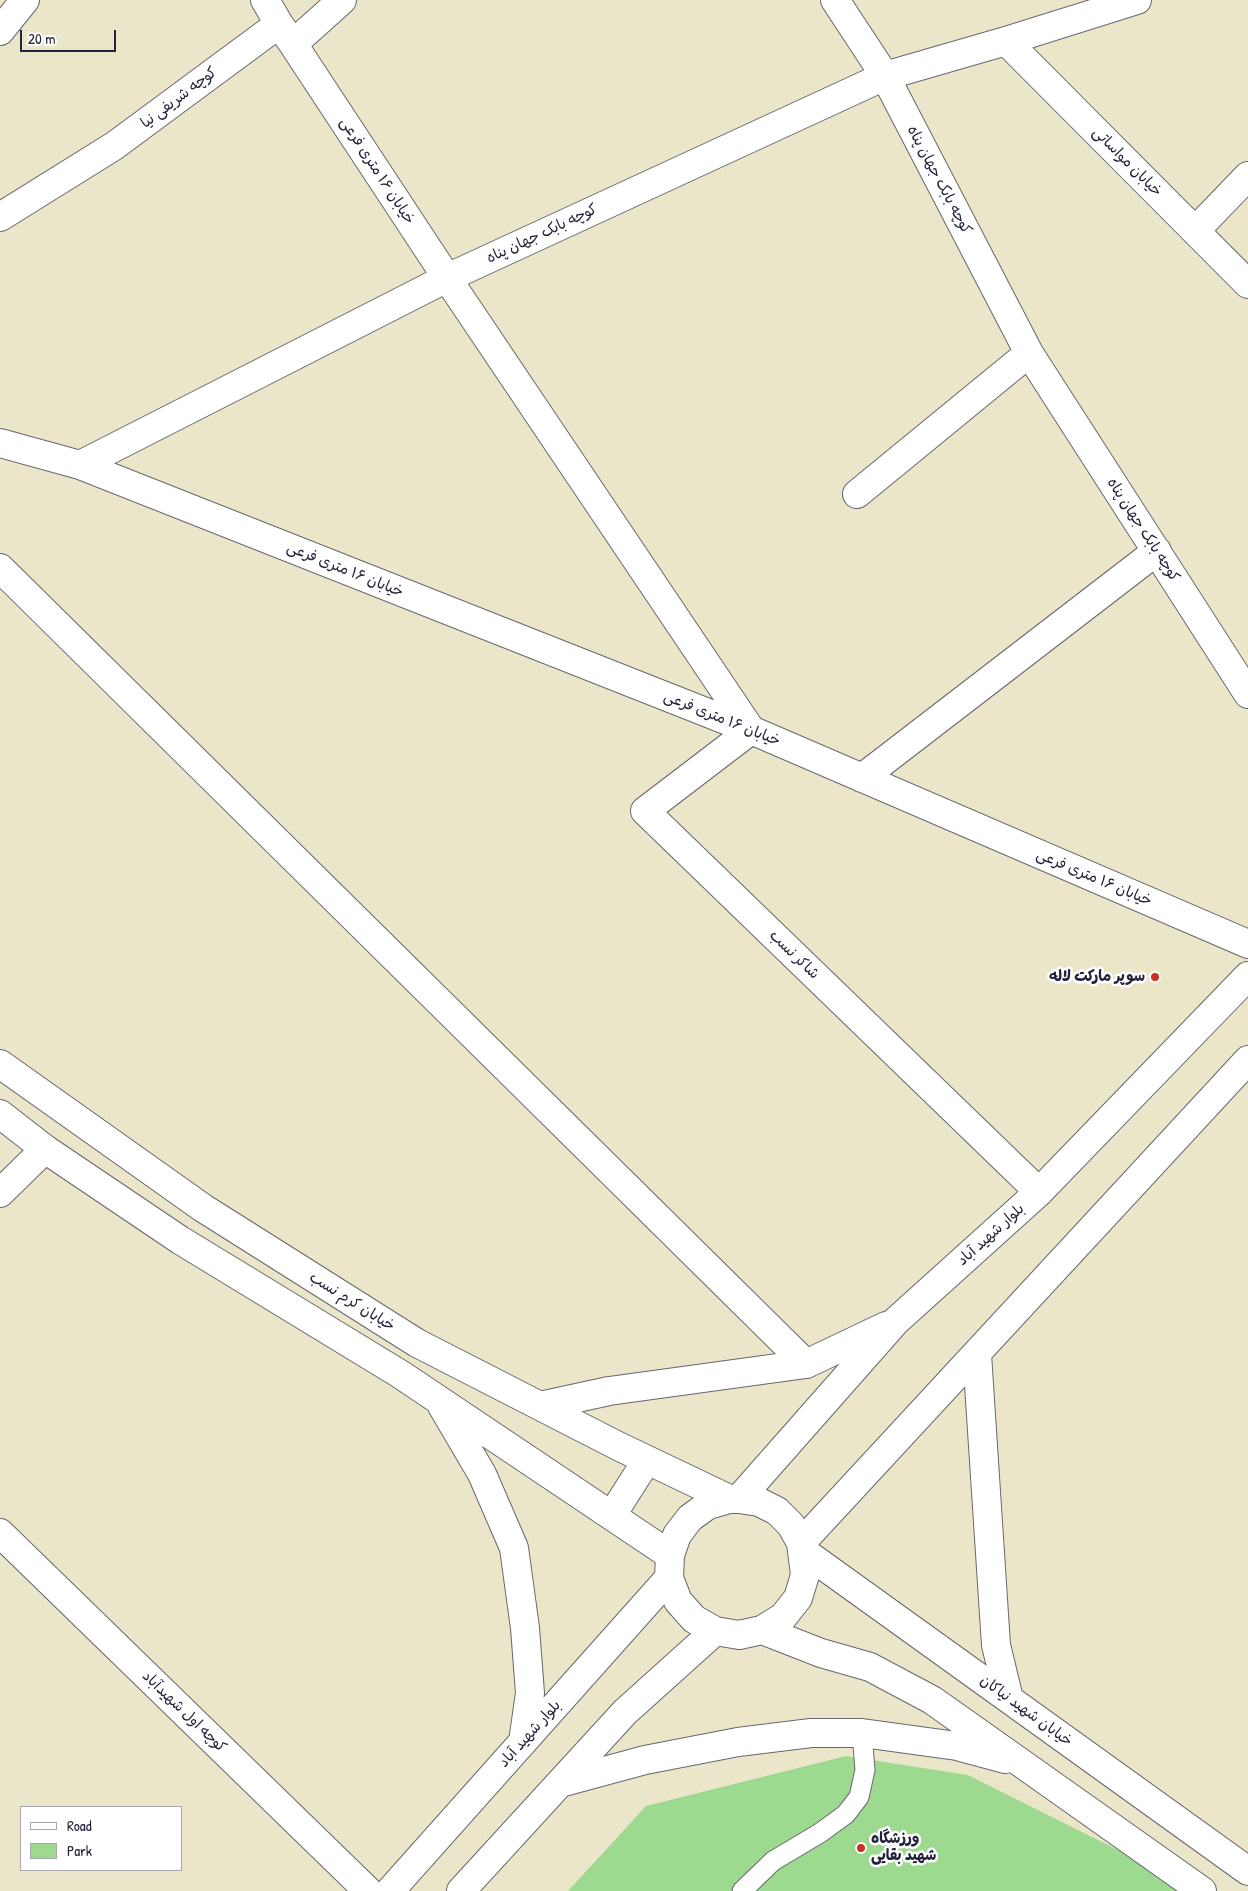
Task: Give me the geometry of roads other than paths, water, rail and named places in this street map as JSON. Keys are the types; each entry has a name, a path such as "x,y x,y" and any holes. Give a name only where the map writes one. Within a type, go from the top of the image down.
{"street":[{"path":"0,31 25,0"},
{"name":"خیابان ۱۶ متری فرعی","path":"265,0 447,278 750,730"},
{"name":"کوچه شریفی نیا","path":"0,217 342,0"},
{"path":"835,0 885,76 1137,0"},
{"name":"خیابان مواساتی","path":"1006,41 1248,284"},
{"name":"کوچه بابک جهان پناه","path":"447,278 885,76 1029,353 1248,694"},
{"path":"1195,231 1248,176"},
{"path":"80,465 447,278"},
{"path":"857,494 1029,353"},
{"name":"خیابان ۱۶ متری فرعی","path":"0,443 80,465 750,730 1248,944"},
{"path":"862,778 1157,551"},
{"path":"0,568 806,1364"},
{"name":"شاکر نسب","path":"750,730 645,811 1039,1192"},
{"name":"بلوار شهید آباد","path":"734,1499 896,1321 1039,1192 1248,976"},
{"path":"802,1547 1248,1060"},
{"name":"خیابان کرم نسب","path":"0,1064 203,1208 417,1343 647,1460 734,1499"},
{"path":"0,1114 45,1149 180,1240 392,1369 612,1515 670,1566"},
{"path":"0,1193 45,1149"},
{"path":"540,1406 609,1391 806,1364 896,1321"},
{"path":"977,1354 996,1645 1010,1699"},
{"path":"439,1400 482,1474 514,1548 525,1628 530,1693 523,1742"},
{"path":"612,1515 647,1460"},
{"path":"734,1499 759,1502 777,1511 791,1525 802,1547 805,1575 798,1598 783,1617 762,1630 739,1635 715,1631 694,1619 678,1601 670,1566 677,1535 690,1518 708,1505 734,1499"},
{"name":"کوچه اول شهیدآباد","path":"0,1533 368,1891"},
{"name":"خیابان شهید نیاکان","path":"802,1547 1248,1871"},
{"name":"بلوار شهید آباد","path":"390,1891 523,1742 670,1566"},
{"path":"762,1630 821,1653 870,1666 932,1700 1202,1891"},
{"path":"461,1891 625,1712 715,1631"},
{"path":"560,1783 645,1760 738,1742 811,1733 862,1734 957,1746 1021,1763"}],"lane":[{"path":"742,1891 773,1861 820,1833 846,1814 859,1797 865,1770 862,1734"}],"place":[{"name":"سوپر مارکت لاله","path":"1155,977"},
{"name":"ورزشگاه شهید بقایی","path":"861,1848"}]}
